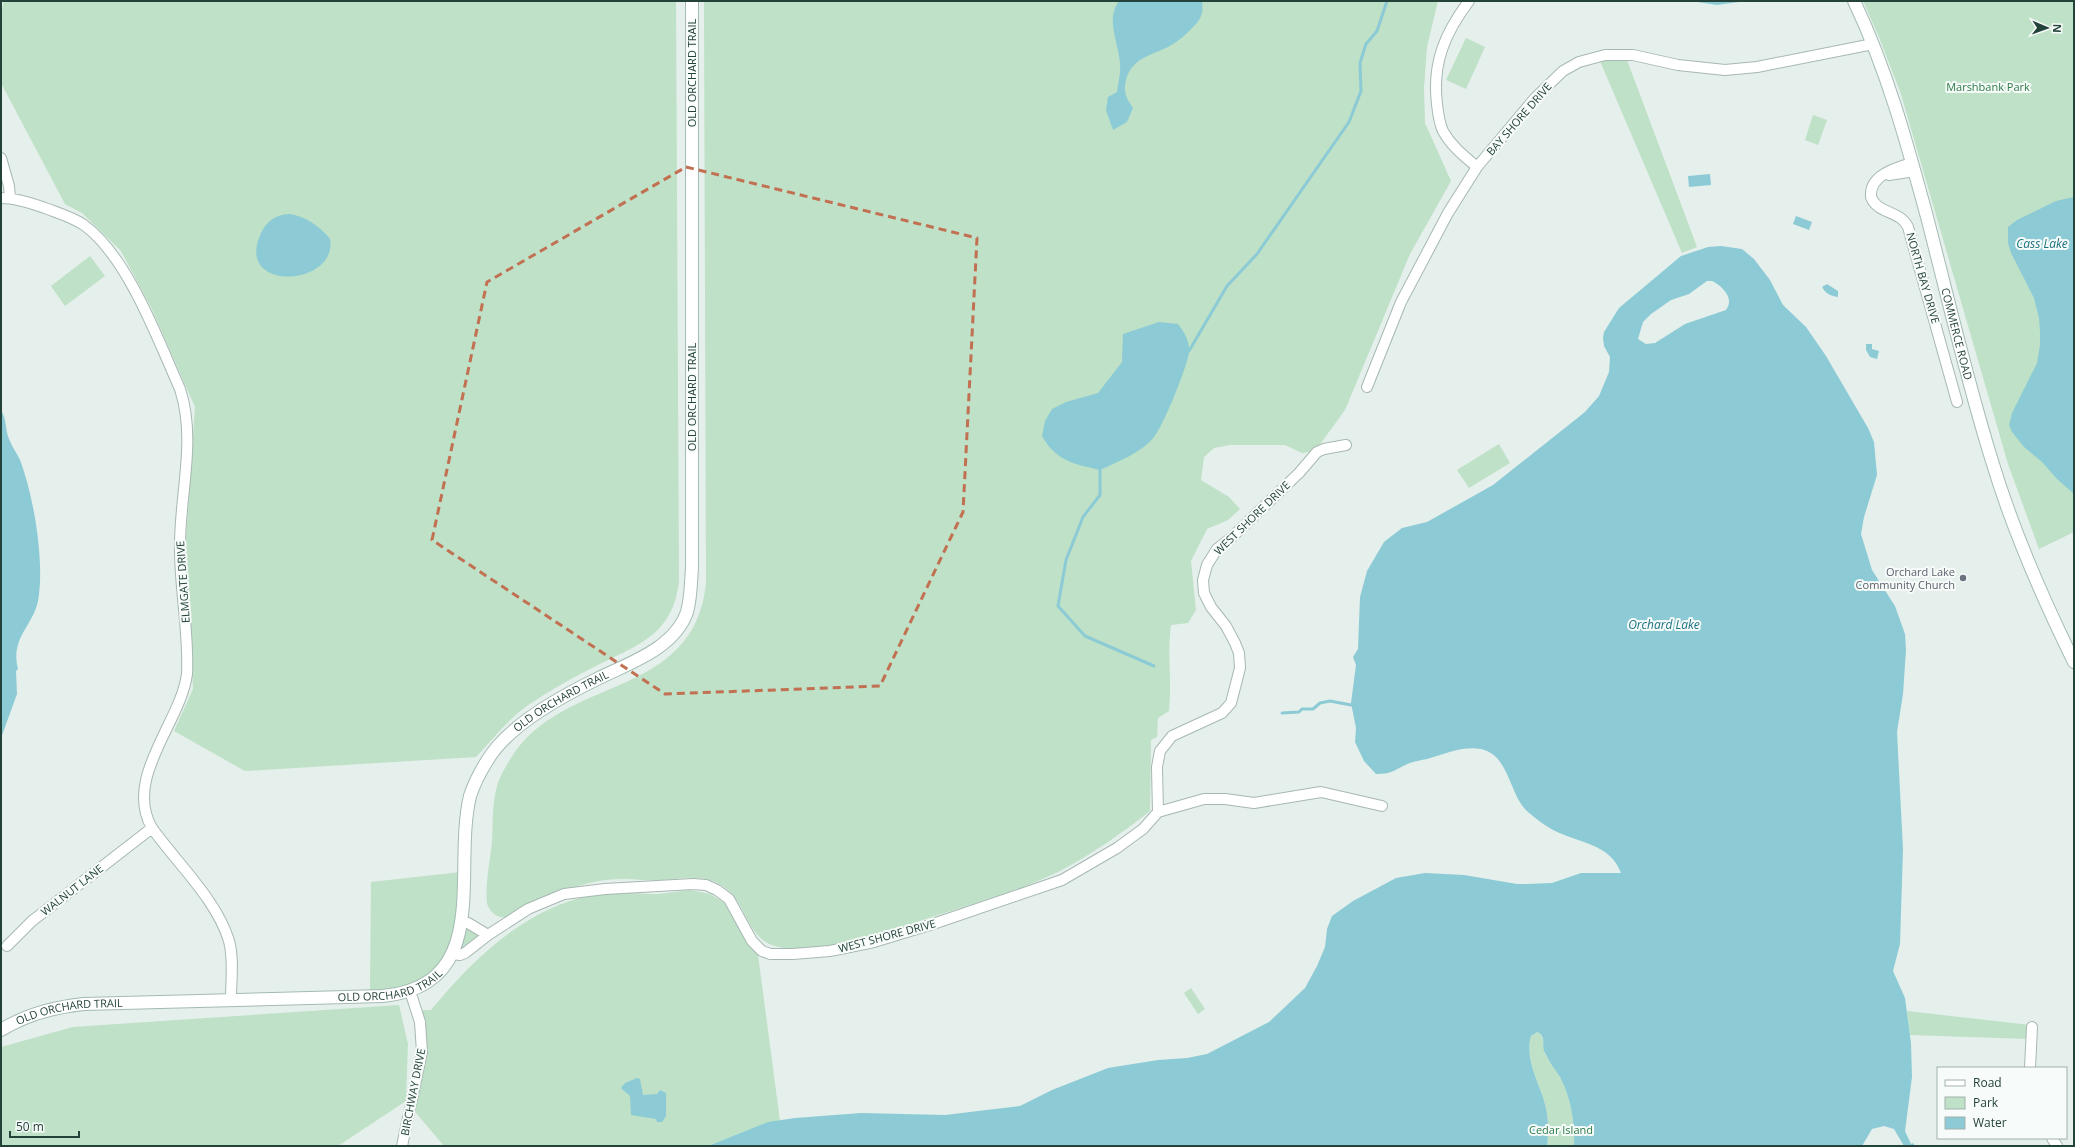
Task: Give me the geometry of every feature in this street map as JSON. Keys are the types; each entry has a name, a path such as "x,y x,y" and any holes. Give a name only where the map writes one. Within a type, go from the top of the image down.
{"street":[{"name":"OLD ORCHARD TRAIL","path":"1,1030 24,1018 65,1006 231,999 383,996 410,991 420,986 438,974 453,954 461,921 468,809 474,785 488,759 510,732 564,696 658,648 676,630 686,612 690,582 692,531 692,1"},
{"path":"1470,1 1454,24 1440,53 1435,92 1438,114 1443,131 1455,147 1477,167"},
{"name":"COMMERCE ROAD","path":"1854,1 1873,44 1896,105 2001,490 2030,567 2074,662"},
{"name":"BAY SHORE DRIVE","path":"1367,387 1401,302 1428,248 1477,167 1548,84 1579,62 1605,55 1633,55 1678,65 1725,70 1757,67 1873,44"},
{"path":"1,158 9,186 5,198"},
{"name":"NORTH BAY DRIVE","path":"1914,167 1899,175 1883,175 1873,186 1872,199 1878,207 1902,218 1910,230 1957,402"},
{"name":"ELMGATE DRIVE","path":"5,198 38,206 74,219 94,234 108,251 135,290 180,389 185,405 188,424 180,547 188,674 186,687 178,707 155,751 147,772 145,803 147,816 152,828 209,902 226,932 230,949 231,999"},
{"name":"WEST SHORE DRIVE","path":"453,954 460,956 465,953 488,935 528,909 564,894 605,888 692,884 706,886 717,890 728,899 752,941 762,951 770,954 793,954 830,951 874,942 933,924 1062,880 1117,848 1143,829 1158,812 1157,767 1160,751 1172,736 1222,713 1231,703 1240,668 1239,653 1226,626 1212,608 1204,593 1203,580 1207,565 1217,549 1230,539 1299,473 1317,452 1324,449 1346,445"},
{"path":"1158,812 1204,799 1225,799 1254,803 1321,792 1382,806"},
{"name":"WALNUT LANE","path":"7,946 32,921 138,837 152,828"},
{"path":"461,921 468,923 488,935"},
{"name":"BIRCHWAY DRIVE","path":"402,1146 422,1052 420,1022 410,991"},
{"path":"2030,1067 2032,1027"}],"highlighted area":[{"path":"686,167 977,238 963,512 880,686 665,694 432,540 487,282"}],"green space":[{"path":"4,1 676,1 679,581 676,599 670,614 662,625 641,643 571,679 527,706 507,723 476,757 245,771 174,731 193,689 186,540 195,407 151,307 121,251 82,213 65,204 1,83 1,12"},
{"path":"704,1 1438,1 1427,47 1424,88 1425,123 1451,181 1410,254 1345,410 1315,451 1302,453 1285,445 1230,445 1214,448 1204,457 1201,480 1229,497 1240,509 1228,520 1207,529 1191,561 1196,610 1188,623 1171,625 1169,646 1169,711 1158,718 1157,737 1151,740 1150,811 1095,851 1045,878 1015,890 879,934 834,945 812,948 792,949 775,946 764,941 756,934 740,905 725,887 713,881 700,878 602,880 557,894 514,915 506,917 500,917 494,914 487,903 487,880 492,842 495,797 500,778 511,758 534,731 562,712 653,668 678,648 696,621 706,583"},
{"name":"Marshbank Park","path":"1863,1 2074,1 2074,532 2039,549 2008,464 1901,94"},
{"path":"1466,38 1485,47 1466,89 1446,80"},
{"path":"1627,60 1697,247 1682,253 1600,61"},
{"path":"1813,115 1827,120 1818,145 1805,140"},
{"path":"90,256 105,276 65,306 51,286"},
{"path":"1499,444 1510,463 1469,488 1457,470"},
{"path":"461,872 456,941 418,988 370,990 371,882"},
{"path":"690,890 710,894 723,902 732,913 744,939 764,955 758,955 780,1121 763,1124 708,1146 444,1146 406,1101 338,1146 1,1146 1,1047 73,1027 399,1005 408,1044 406,1098 407,1094 411,1091 426,1044 422,1010 431,1010 447,991 483,954 503,938 524,923 569,901 602,894 660,894"},
{"path":"467,929 480,937 465,949 461,946"},
{"path":"1191,988 1205,1009 1198,1014 1184,993"},
{"path":"1907,1011 2030,1025 2029,1039 1910,1035"},
{"name":"Cedar Island","path":"1537,1032 1542,1036 1546,1056 1560,1077 1570,1102 1574,1128 1574,1146 1547,1146 1547,1112 1545,1102 1534,1074 1529,1046 1531,1036"}],"water":[{"path":"1119,1 1202,1 1202,13 1193,28 1177,42 1142,59 1133,67 1126,80 1125,91 1133,108 1127,122 1113,130 1106,110 1108,97 1117,92 1120,74 1119,56 1113,24 1115,8"},
{"path":"1691,1 1746,1 1717,5"},
{"path":"1710,174 1711,185 1689,187 1688,176"},
{"name":"Cass Lake","path":"2074,197 2074,494 2057,479 2042,462 2024,447 2012,432 2009,425 2012,413 2037,363 2040,345 2040,332 2039,318 2034,298 2011,253 2008,243 2008,227 2017,220 2056,201"},
{"path":"289,214 306,219 322,230 330,239 328,255 319,267 304,274 288,276 273,274 261,266 256,252 261,233 272,219"},
{"path":"1796,216 1812,222 1809,230 1793,224"},
{"name":"Orchard Lake","path":"1721,246 1742,249 1754,259 1770,280 1783,305 1806,327 1826,356 1868,428 1874,442 1877,475 1864,517 1861,534 1872,570 1895,606 1905,634 1906,650 1903,694 1897,732 1903,849 1900,944 1893,971 1905,998 1911,1043 1912,1077 1905,1131 1911,1144 1913,1143 1915,1146 1904,1146 1894,1129 1884,1126 1872,1129 1862,1146 1574,1146 1574,1128 1570,1102 1560,1077 1545,1053 1542,1036 1537,1032 1531,1036 1529,1045 1531,1064 1544,1099 1547,1113 1547,1146 708,1146 768,1122 795,1118 861,1113 945,1115 1020,1106 1052,1090 1108,1068 1207,1054 1269,1022 1305,988 1325,947 1327,929 1332,916 1353,901 1396,878 1425,873 1464,875 1517,884 1527,884 1552,883 1581,873 1621,873 1616,863 1609,855 1592,845 1553,830 1528,812 1517,796 1504,767 1491,753 1474,748 1460,750 1412,762 1391,772 1376,774 1364,761 1355,742 1356,728 1351,703 1356,665 1353,657 1358,649 1360,597 1367,571 1384,542 1402,528 1427,522 1493,485 1585,412 1599,396 1609,372 1610,357 1604,346 1603,338 1604,332 1619,308 1681,256 1708,247","holes":["1707,281 1712,281 1720,286 1728,297 1729,301 1726,310 1685,324 1655,343 1646,344 1638,339 1643,322 1651,314 1671,300 1689,294"]},
{"path":"1827,284 1838,291 1838,297 1825,291 1822,287"},
{"path":"1159,322 1178,324 1188,340 1189,352 1188,359 1174,396 1154,437 1143,448 1100,470 1082,466 1066,460 1053,451 1042,436 1045,421 1052,409 1066,402 1098,393 1122,362 1123,334"},
{"path":"1866,344 1872,344 1872,349 1879,351 1877,359 1870,357 1866,350"},
{"path":"1,410 9,439 20,460 30,492 37,530 40,586 38,601 32,618 19,640 16,658 18,669 16,671 17,694 1,738"},
{"path":"637,1078 640,1079 643,1095 657,1094 660,1090 666,1093 666,1116 662,1122 657,1122 656,1119 631,1115 630,1096 621,1088 625,1083"}],"waterway":[{"path":"1189,351 1227,286 1257,254 1349,122 1361,91 1360,63 1366,44 1377,31 1387,1"},
{"path":"1100,470 1100,495 1083,517 1066,560 1058,606 1085,636 1154,666"},
{"path":"1282,713 1299,712 1302,709 1313,709 1320,703 1330,701 1351,705"}],"place":[{"name":"Orchard Lake Community Church","path":"1963,578"}]}
